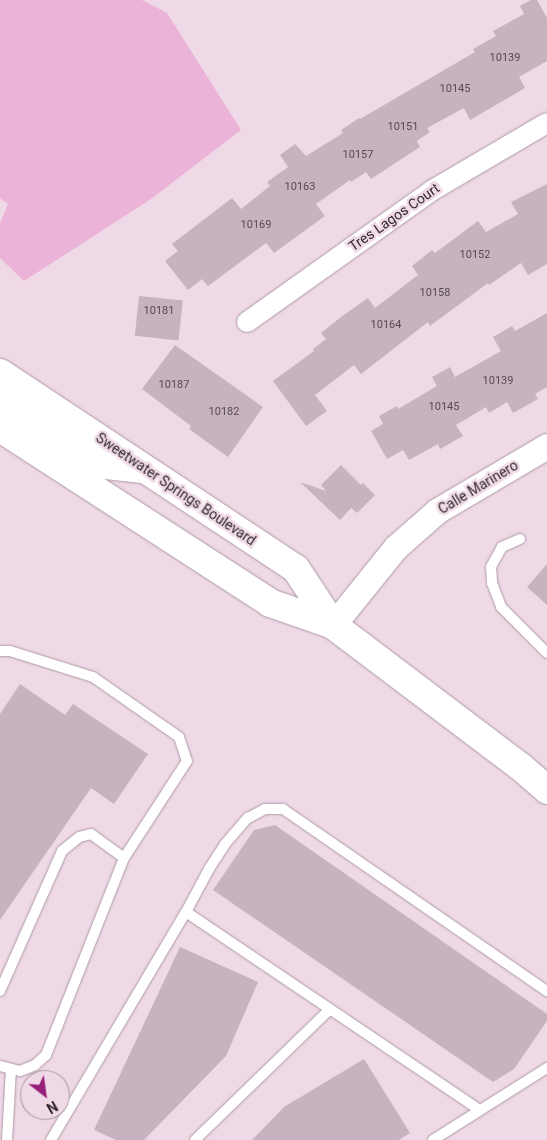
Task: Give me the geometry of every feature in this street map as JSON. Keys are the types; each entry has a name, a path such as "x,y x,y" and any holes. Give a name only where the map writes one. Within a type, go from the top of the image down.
{"main road":[{"name":"Sweetwater Springs Boulevard","path":"0,373 296,569 333,625"},
{"path":"0,404 9,406 98,464 147,470"},
{"name":"Sweetwater Springs Boulevard","path":"0,428 270,603 333,625 505,755 547,790"}],"street":[{"name":"Tres Lagos Court","path":"247,322 431,190 547,122"},
{"name":"Calle Marinero","path":"333,625 396,547 437,511 547,446"}],"lane":[{"path":"520,538 502,547 491,567 492,583 501,607 547,653"},
{"path":"0,652 10,651 93,677 179,737 187,761 124,858 46,1055 35,1065 20,1071 0,1066"},
{"path":"52,1140 225,844 248,818 265,809 283,810 547,991"},
{"path":"0,991 62,851 79,837 91,834 124,858"},
{"path":"186,912 480,1110"},
{"path":"195,1140 330,1009"},
{"path":"433,1140 547,1068"},
{"path":"7,1140 11,1069"}],"shaded area":[{"path":"0,0 142,0 167,13 241,130 151,199 24,281 0,258 0,223 8,204 0,198"}],"building":[{"path":"531,0 537,0 547,18 547,61 519,77 525,88 470,120 464,108 427,128 430,132 417,141 420,147 371,179 366,172 351,182 350,180 316,204 325,216 274,253 266,243 208,286 202,279 188,290 165,261 178,251 172,244 232,198 241,209 270,186 267,182 288,167 280,155 295,144 306,156 343,133 341,130 359,118 475,52 473,49 496,36 493,31 524,14 520,6"},
{"path":"547,184 547,264 528,275 521,263 489,285 488,283 430,326 428,322 361,374 354,365 315,395 327,411 306,426 273,381 314,351 313,349 326,339 321,333 341,317 368,298 375,308 418,275 412,266 432,250 435,253 478,221 486,232 518,214 511,202"},
{"path":"139,296 183,301 179,340 135,336"},
{"path":"547,313 547,387 535,394 538,399 513,413 507,402 489,413 486,407 456,425 463,436 440,449 438,444 409,460 403,450 387,459 371,431 383,424 379,416 397,406 398,409 437,386 432,377 450,367 455,377 501,351 493,337 512,326 515,331"},
{"path":"175,345 263,407 228,457 189,429 191,426 142,389"},
{"path":"341,465 361,485 363,483 375,495 357,513 351,508 340,520 300,482 326,491 321,485"},
{"path":"547,564 547,605 527,587"},
{"path":"20,684 65,715 73,704 148,754 114,804 91,788 0,920 0,714"},
{"path":"275,825 547,1014 547,1021 514,1069 493,1082 213,890 254,830"},
{"path":"180,947 258,982 226,1056 144,1140 116,1140 94,1130"},
{"path":"364,1059 410,1133 399,1140 252,1140 284,1107"}]}
